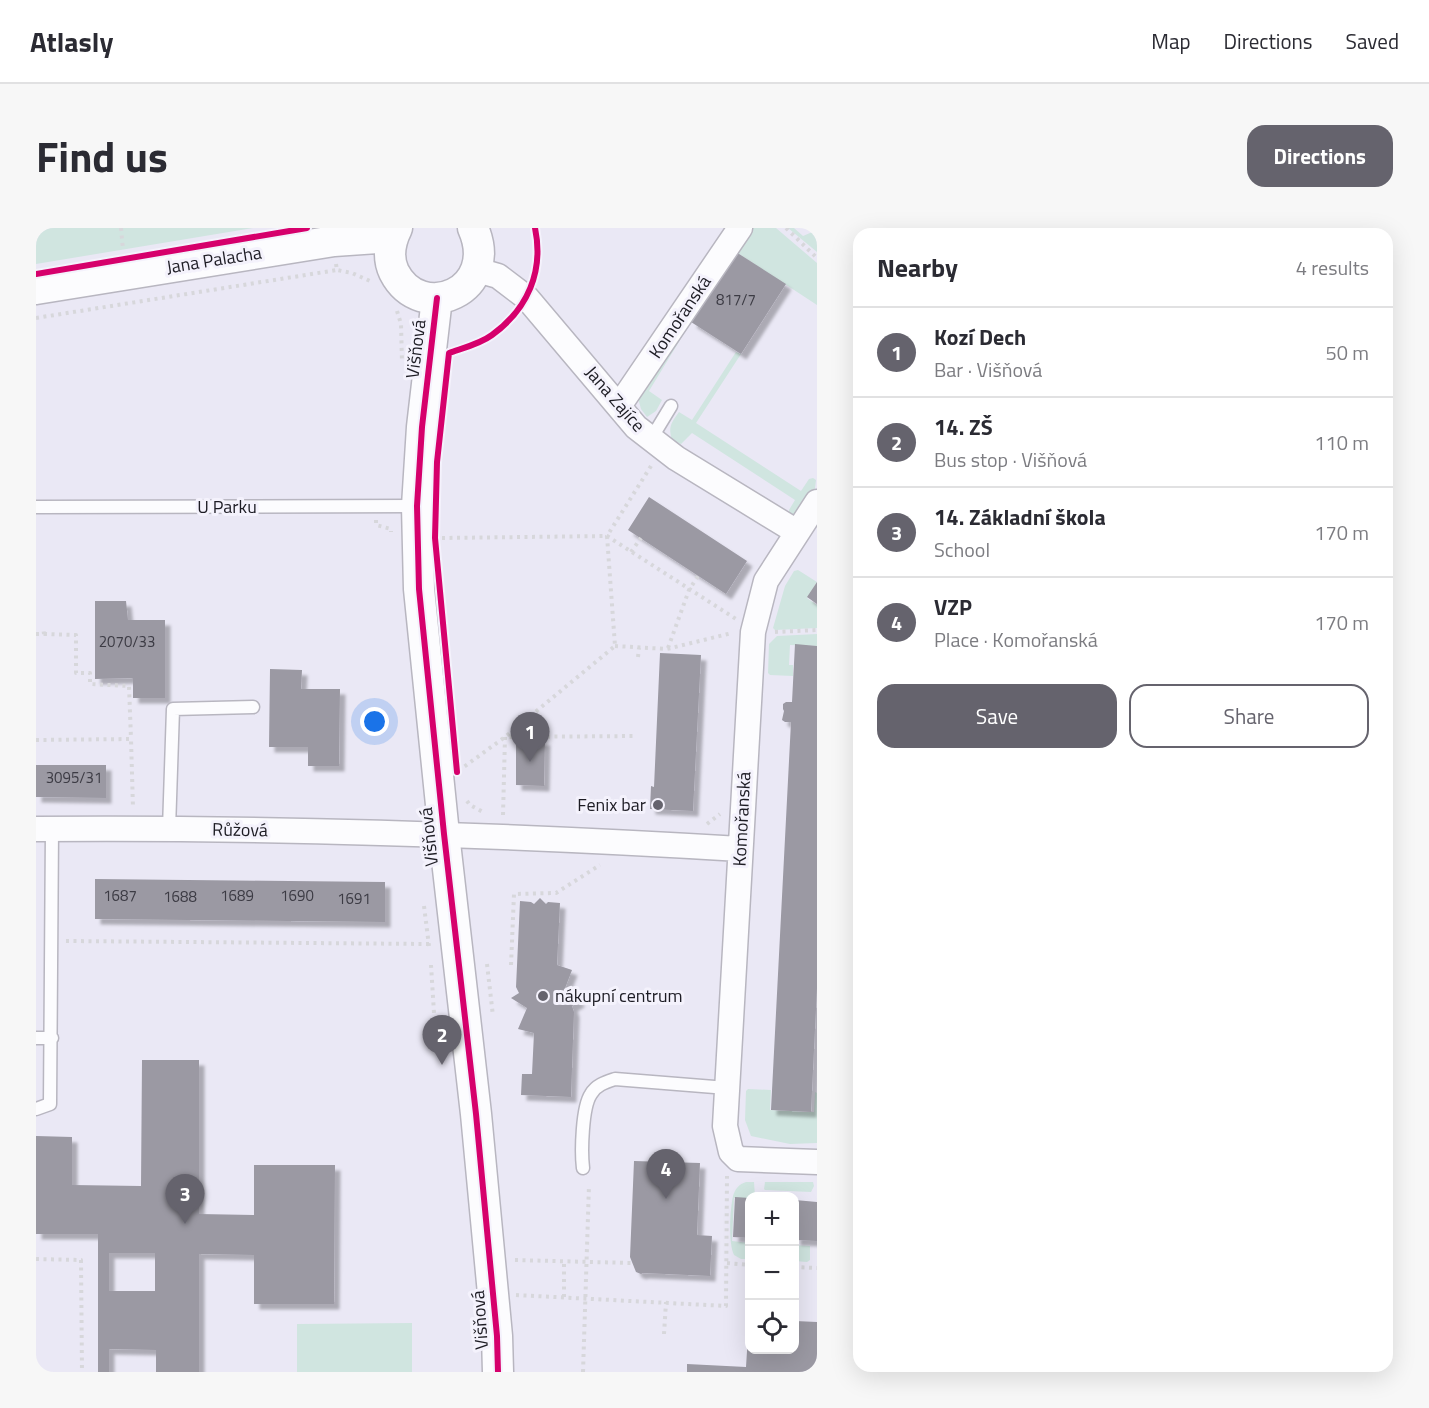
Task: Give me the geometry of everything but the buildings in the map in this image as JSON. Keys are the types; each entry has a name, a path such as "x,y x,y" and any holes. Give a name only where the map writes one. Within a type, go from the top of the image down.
{"street":[{"path":"437,298 461,290 471,281 477,270 480,249 473,228"},
{"name":"Komořanská","path":"619,406 740,228"},
{"name":"Jana Palacha","path":"36,289 395,232 389,252 398,280 409,290 423,297 437,298"},
{"name":"Jana Zajíce","path":"477,270 498,276 527,298 619,406 653,450 676,458 797,532"},
{"name":"Višňová","path":"437,298 422,427 417,506 419,589 476,1114 497,1336 498,1372"},
{"name":"Komořanská","path":"734,1156 725,1126 740,849 747,631 766,581 817,502"},
{"name":"Růžová","path":"44,829 133,828 444,834 740,849"},
{"path":"734,1156 817,1162"}],"lane":[{"path":"653,450 671,406"},
{"name":"U Parku","path":"36,507 417,506"},
{"path":"169,829 173,709 253,707"},
{"path":"36,1109 50,1104 52,1038 52,941 44,829"},
{"path":"36,1038 52,1038"},
{"path":"583,1168 582,1141 588,1101 591,1094 605,1083 615,1079 727,1088"}],"path":[{"path":"121,228 124,259"},
{"path":"786,228 817,258"},
{"path":"36,318 337,270"},
{"path":"615,646 607,536 653,450"},
{"path":"435,538 607,536 742,623 747,631"},
{"path":"631,552 641,538"},
{"path":"667,649 689,590 698,576"},
{"path":"44,627 44,634"},
{"path":"456,772 505,736 615,646 667,649 747,631 817,630"},
{"path":"36,634 76,635 76,673 90,673 90,684 129,686 133,828"},
{"path":"638,657 639,648"},
{"path":"505,736 635,736"},
{"path":"503,820 505,736"},
{"path":"36,740 131,739"},
{"path":"465,798 470,805 493,817"},
{"path":"699,826 716,819 721,812"},
{"path":"511,965 514,894 556,893 609,859"},
{"path":"423,896 434,1013"},
{"path":"52,941 429,944"},
{"path":"512,1295 726,1306 728,1171 734,1156"},
{"path":"583,1372 589,1185"},
{"path":"36,1259 81,1260 82,1372"},
{"path":"508,1260 631,1263"},
{"path":"564,1262 564,1298"},
{"path":"727,1263 745,1265"},
{"path":"799,1267 817,1268"},
{"path":"664,1334 666,1302"}],"shaded area":[{"path":"36,228 253,228 36,264"},
{"path":"752,228 776,228 817,263 817,305 736,252"},
{"path":"788,228 794,228 803,236 817,230 817,252"},
{"path":"683,322 691,322 649,391 662,400 656,411 647,417 641,409 638,398"},
{"path":"736,352 741,354 696,423 801,491 809,479 816,480 815,488 797,515 793,517 789,515 789,510 795,500 692,433 681,444 672,440 671,425 679,412 692,420"},
{"path":"798,570 817,582 807,598 817,605 817,628 775,630 773,628 785,586 794,571"},
{"path":"817,634 817,646 790,645 789,665 793,665 793,676 768,673 769,644 777,636"},
{"path":"748,1089 771,1090 770,1110 814,1112 815,1092 817,1093 817,1143 790,1144 751,1136 745,1120"},
{"path":"754,1182 755,1192 745,1192 745,1199 734,1198 732,1241 745,1243 745,1259 734,1255 730,1235 732,1202 739,1185"},
{"path":"765,1182 813,1182 814,1186 811,1192 765,1190"},
{"path":"799,1245 810,1246 810,1260 799,1261"},
{"path":"412,1323 412,1372 297,1372 297,1324"}],"cycle path":[{"path":"36,274 307,228"},
{"path":"457,772 435,538 437,462 449,353 492,335 505,325 524,301 535,274 537,259 535,228"},
{"path":"437,298 422,427 417,506 419,589 476,1114 497,1336 498,1372"}],"place":[{"name":"Kozí Dech","path":"530,762"},
{"name":"Fenix bar","path":"658,805"},
{"name":"nákupní centrum","path":"543,996"},
{"name":"14. ZŠ","path":"442,1065"},
{"name":"VZP","path":"666,1199"},
{"name":"14. Základní škola","path":"185,1224"}]}
